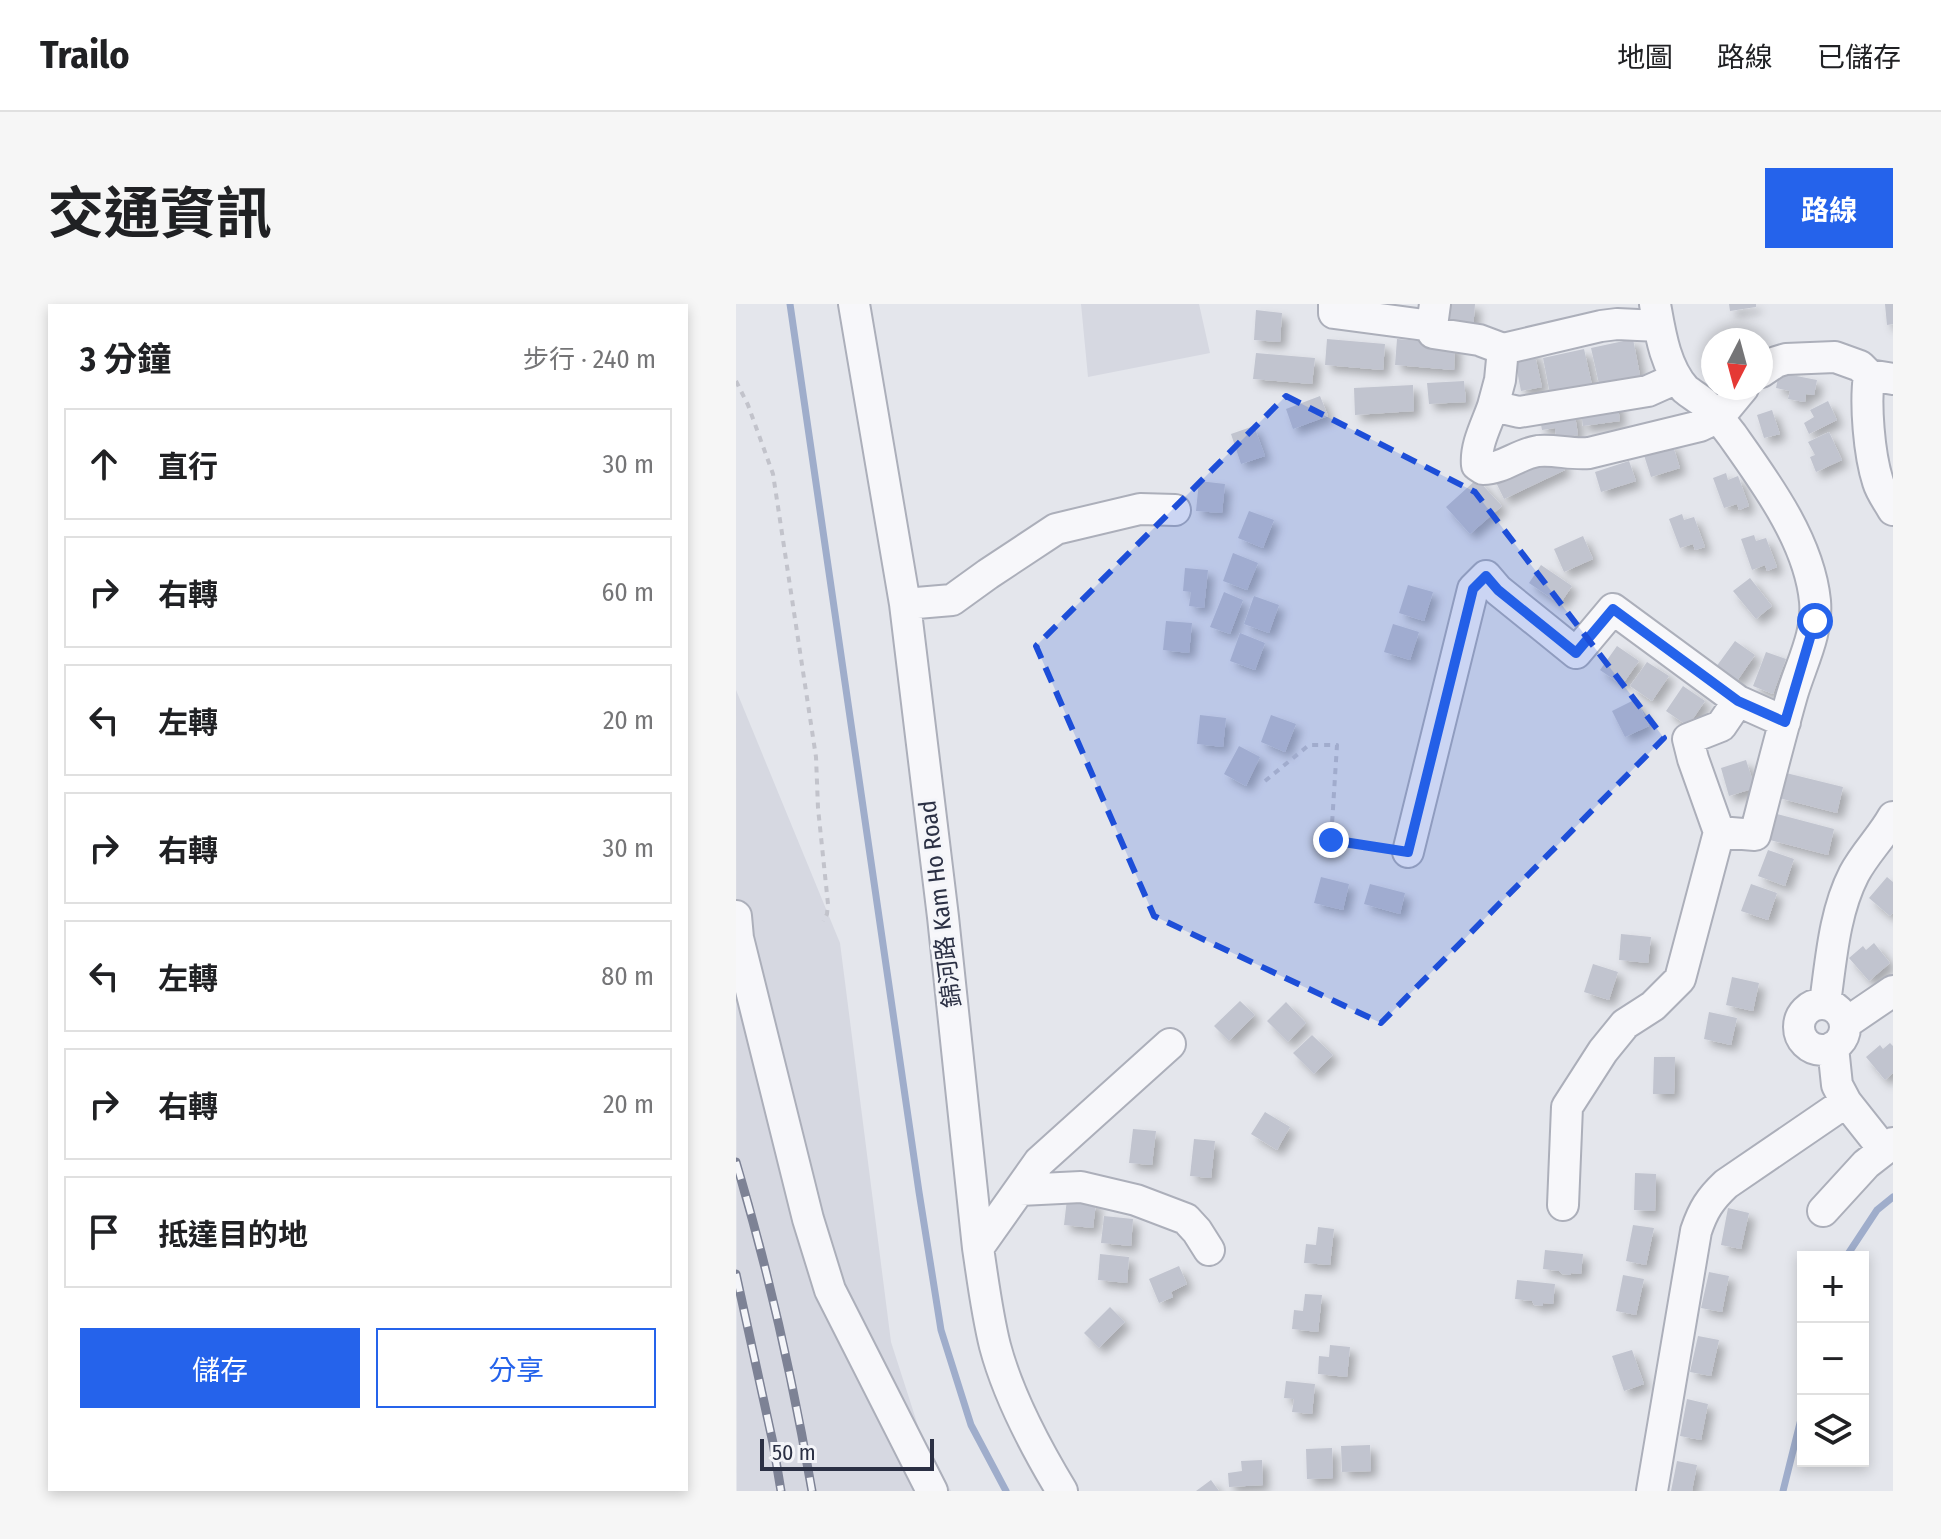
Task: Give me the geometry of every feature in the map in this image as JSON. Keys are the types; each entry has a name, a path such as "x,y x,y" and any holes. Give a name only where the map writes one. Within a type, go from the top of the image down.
{"street":[{"name":"錦河路 Kam Ho Road","path":"854,304 905,604 943,917 978,1248 996,1347 1020,1412 1062,1491"},
{"path":"1334,304 1334,313 1434,315 1433,333 1479,340 1503,349 1657,315 1666,355 1677,378 1683,387 1719,417 1781,508 1811,576 1815,603 1815,621 1755,835 1719,832"},
{"path":"1503,349 1498,391 1476,458 1477,465 1483,469 1493,469 1536,451 1589,453 1700,426 1719,417 1733,400"},
{"path":"1773,364 1786,359 1835,357 1881,377 1867,389 1868,418 1878,483 1893,510"},
{"path":"1493,406 1519,412 1648,391 1677,378"},
{"path":"905,604 952,600 1056,529 1140,509 1175,510"},
{"path":"1408,852 1473,589 1486,576 1509,599 1576,653 1613,609 1738,701 1785,722"},
{"path":"1563,1205 1567,1107 1603,1051 1625,1024 1653,1006 1680,979 1719,832 1688,739 1721,726 1738,701"},
{"path":"1823,1211 1866,1164 1889,1146 1846,1102 1837,1085 1835,933 1853,876 1893,817"},
{"path":"736,916 738,938 808,1219 830,1290 932,1491"},
{"path":"1835,1024 1893,991"},
{"path":"978,1248 1039,1162 1170,1044"},
{"path":"1652,1491 1696,1231 1703,1211 1712,1196 1726,1184 1846,1102"},
{"path":"1020,1190 1081,1187 1136,1200 1186,1219 1209,1250"}],"path":[{"path":"736,381 773,474 816,757 828,904 823,921"},
{"path":"1265,781 1309,745 1337,745 1331,840 1408,852"}],"highlighted area":[{"path":"1286,396 1475,492 1664,738 1381,1023 1154,916 1036,646"}],"shaded area":[{"path":"1081,304 1199,304 1210,353 1088,377"},
{"path":"736,690 840,943 891,1342 920,1432 951,1491 737,1491"}],"building":[{"path":"1445,304 1475,304 1473,330 1443,328"},
{"path":"1729,304 1756,304 1756,307 1730,311"},
{"path":"1885,304 1893,304 1893,324 1887,325"},
{"path":"1256,310 1282,313 1280,342 1254,340"},
{"path":"1327,339 1385,344 1383,370 1325,365"},
{"path":"1397,339 1455,344 1454,370 1395,365"},
{"path":"1633,339 1640,375 1599,384 1591,348"},
{"path":"1584,349 1592,385 1550,394 1543,358"},
{"path":"1534,351 1542,387 1521,391 1514,355"},
{"path":"1256,353 1315,358 1312,384 1253,379"},
{"path":"1780,368 1791,370 1791,375 1817,380 1814,395 1806,394 1805,402 1788,399 1790,391 1776,388"},
{"path":"1464,381 1466,402 1429,404 1427,383"},
{"path":"1413,385 1414,411 1355,415 1354,388"},
{"path":"1320,396 1328,416 1293,429 1286,409"},
{"path":"1617,400 1620,421 1583,426 1580,406"},
{"path":"1828,401 1837,420 1809,434 1804,423 1814,417 1810,410"},
{"path":"1574,409 1578,435 1556,438 1555,428 1542,430 1539,414"},
{"path":"1772,410 1780,434 1764,438 1757,415"},
{"path":"1254,426 1265,456 1241,464 1231,434"},
{"path":"1829,432 1842,460 1816,472 1810,457 1815,455 1808,442"},
{"path":"1672,443 1680,468 1651,477 1643,452"},
{"path":"1560,458 1565,470 1504,499 1493,476"},
{"path":"1629,461 1636,481 1601,492 1595,472"},
{"path":"1726,473 1728,480 1738,476 1749,506 1739,510 1737,504 1724,508 1713,478"},
{"path":"1477,479 1502,506 1470,534 1446,507"},
{"path":"1199,481 1225,484 1222,513 1196,511"},
{"path":"1249,511 1274,520 1263,548 1238,538"},
{"path":"1682,514 1684,520 1694,517 1705,547 1695,550 1693,544 1680,548 1669,519"},
{"path":"1754,535 1756,541 1766,538 1777,567 1767,571 1765,565 1752,570 1741,539"},
{"path":"1583,536 1593,559 1564,572 1554,549"},
{"path":"1233,553 1258,563 1247,590 1223,581"},
{"path":"1541,565 1572,586 1560,604 1529,583"},
{"path":"1185,568 1208,570 1204,608 1189,606 1191,592 1183,591"},
{"path":"1750,578 1772,606 1756,619 1733,591"},
{"path":"1408,585 1433,592 1424,621 1399,613"},
{"path":"1224,592 1243,600 1230,634 1210,627"},
{"path":"1254,596 1279,605 1269,633 1244,624"},
{"path":"1166,621 1192,623 1189,653 1163,650"},
{"path":"1393,624 1419,632 1410,660 1384,652"},
{"path":"1240,633 1265,643 1255,670 1230,661"},
{"path":"1735,641 1755,655 1737,681 1716,667"},
{"path":"1617,646 1639,661 1622,685 1600,670"},
{"path":"1766,652 1786,659 1773,694 1753,686"},
{"path":"1647,662 1669,676 1652,701 1630,686"},
{"path":"1683,686 1705,701 1688,726 1666,711"},
{"path":"1636,699 1649,726 1625,737 1612,711"},
{"path":"1200,715 1226,718 1223,747 1197,744"},
{"path":"1271,715 1296,724 1285,752 1261,742"},
{"path":"1239,746 1260,757 1246,786 1224,774"},
{"path":"1746,760 1755,788 1729,796 1721,768"},
{"path":"1786,773 1843,787 1837,813 1779,798"},
{"path":"1777,814 1834,829 1828,855 1770,840"},
{"path":"1768,850 1794,859 1785,886 1758,876"},
{"path":"1321,877 1349,884 1343,910 1314,903"},
{"path":"1887,877 1893,882 1893,913 1890,916 1869,898"},
{"path":"1370,884 1405,893 1400,914 1364,904"},
{"path":"1751,884 1777,893 1768,920 1741,911"},
{"path":"1621,934 1651,937 1648,963 1619,960"},
{"path":"1874,943 1890,963 1869,981 1849,958 1863,946 1866,950"},
{"path":"1593,964 1618,972 1609,1000 1584,992"},
{"path":"1732,977 1759,983 1753,1011 1726,1005"},
{"path":"1240,1001 1255,1015 1229,1041 1214,1026"},
{"path":"1286,1002 1306,1023 1288,1042 1267,1021"},
{"path":"1709,1012 1737,1018 1731,1045 1704,1039"},
{"path":"1312,1035 1333,1055 1314,1074 1293,1053"},
{"path":"1890,1043 1893,1046 1893,1073 1885,1080 1866,1057 1880,1045 1883,1049"},
{"path":"1654,1057 1675,1057 1674,1094 1653,1094"},
{"path":"1265,1112 1290,1127 1277,1150 1251,1134"},
{"path":"1133,1129 1156,1131 1152,1165 1129,1163"},
{"path":"1194,1139 1215,1141 1211,1178 1190,1176"},
{"path":"1635,1173 1656,1174 1655,1211 1634,1210"},
{"path":"1067,1199 1096,1202 1093,1228 1064,1225"},
{"path":"1728,1208 1749,1213 1741,1249 1721,1245"},
{"path":"1104,1216 1133,1219 1131,1246 1101,1243"},
{"path":"1633,1225 1654,1228 1646,1265 1626,1261"},
{"path":"1318,1227 1334,1229 1330,1265 1304,1263 1306,1244 1316,1245"},
{"path":"1545,1250 1583,1254 1581,1274 1562,1274 1543,1269"},
{"path":"1100,1254 1129,1257 1127,1283 1098,1280"},
{"path":"1179,1266 1187,1284 1171,1292 1173,1297 1159,1303 1149,1279"},
{"path":"1709,1272 1729,1276 1722,1312 1701,1308"},
{"path":"1623,1275 1644,1279 1636,1315 1616,1311"},
{"path":"1517,1280 1555,1284 1553,1304 1534,1305 1532,1301 1515,1299"},
{"path":"1305,1294 1322,1295 1318,1332 1292,1329 1294,1310 1303,1311"},
{"path":"1110,1307 1125,1322 1099,1348 1084,1333"},
{"path":"1698,1336 1719,1340 1711,1376 1690,1372"},
{"path":"1330,1345 1350,1347 1347,1377 1318,1374 1319,1356 1329,1357"},
{"path":"1632,1350 1644,1384 1624,1391 1612,1356"},
{"path":"1286,1381 1315,1384 1312,1414 1292,1412 1294,1399 1284,1398"},
{"path":"1687,1399 1708,1404 1701,1440 1680,1436"},
{"path":"1370,1445 1371,1471 1342,1472 1341,1446"},
{"path":"1332,1448 1333,1478 1307,1479 1306,1449"},
{"path":"1262,1460 1263,1485 1229,1487 1228,1473 1242,1471 1241,1461"},
{"path":"1677,1461 1697,1465 1692,1491 1671,1491"},
{"path":"1211,1480 1219,1491 1196,1491"}],"waterway":[{"path":"790,304 941,1330 971,1425 1006,1491"},
{"path":"1850,1251 1877,1210 1893,1197"},
{"path":"1783,1491 1797,1435"}],"railway":[{"path":"736,1162 779,1325 812,1491"},
{"path":"736,1274 781,1491"}],"route":[{"path":"1331,840 1408,852 1473,589 1486,576 1519,608 1576,653 1613,609 1738,701 1785,722 1815,621"}]}
